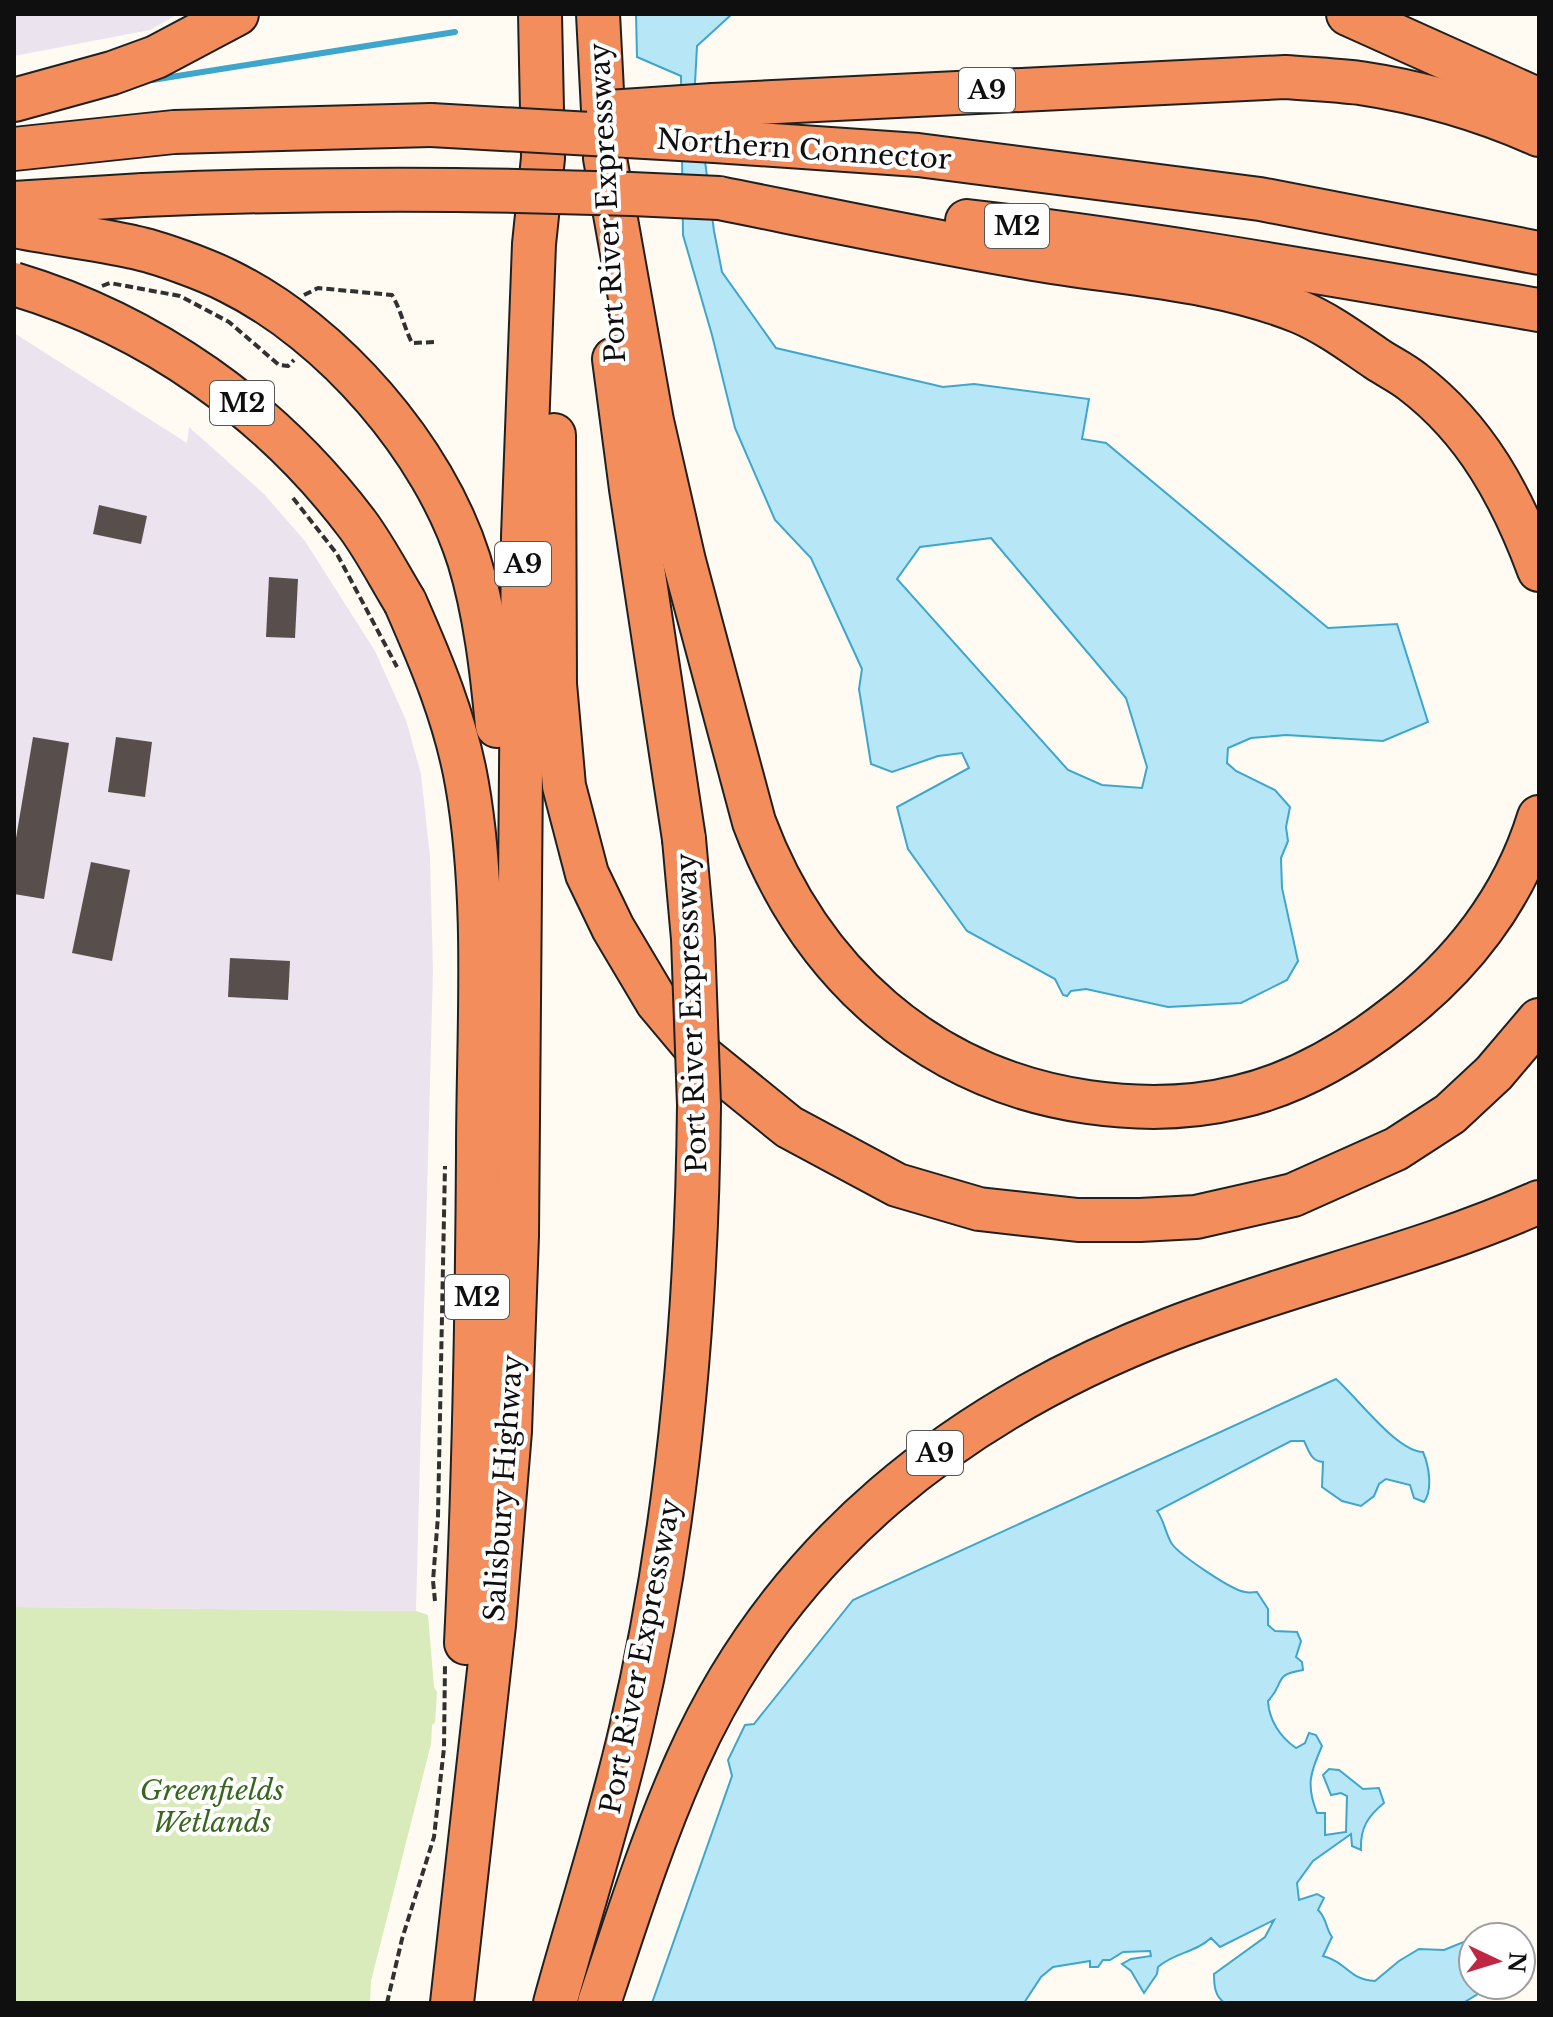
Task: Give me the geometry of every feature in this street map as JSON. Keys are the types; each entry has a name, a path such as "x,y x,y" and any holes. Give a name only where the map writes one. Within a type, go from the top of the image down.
{"highway":[{"path":"14,100 112,73 156,57 237,14"},
{"name":"Port River Expressway","path":"518,971 523,536 534,244 543,158 540,14"},
{"name":"Port River Expressway","path":"555,2003 631,1728 667,1541 681,1443 698,1224 699,1105 693,939 684,839 617,385 604,246 605,158 598,14"},
{"path":"1348,14 1539,100"},
{"name":"A9","path":"714,123 1285,77 1360,83 1435,99 1506,120 1539,135"},
{"name":"Northern Connector","path":"14,149 174,132 431,125 714,123 918,155 1260,199 1539,253"},
{"path":"543,158 553,298 555,684 564,786 587,874 613,928 657,1002 704,1058 789,1127 897,1185 979,1209 1078,1220 1140,1220 1196,1217 1293,1195 1396,1149 1450,1114 1494,1073 1539,1020"},
{"path":"605,158 652,421 684,561 754,822 768,860 790,902 821,948 859,990 899,1025 948,1056 1004,1082 1061,1098 1122,1107 1187,1105 1240,1097 1302,1074 1356,1047 1424,995 1473,944 1511,885 1539,817"},
{"name":"Northern Connector","path":"14,203 286,189 574,191 719,198 930,216 1086,234 1539,310"},
{"path":"719,198 935,242 1156,276 1240,294 1300,312 1342,334 1413,382 1463,428 1492,468 1520,518 1539,570"},
{"path":"14,226 136,247 229,281 313,336 364,388 417,451 444,499 469,560 492,668 518,971"},
{"name":"M2","path":"14,284 54,296 151,341 241,402 317,477 358,526 405,602 436,671 456,737 467,784 477,864 479,912 477,1318 461,1749 435,2003"},
{"name":"Salisbury Highway","path":"452,2003 494,1625 510,1431 517,1236 518,971"},
{"name":"A9","path":"599,2003 687,1760 725,1689 776,1613 822,1557 899,1483 970,1429 1081,1366 1174,1327 1451,1236 1539,1202"}],"path":[{"path":"110,283 180,296 229,322 279,365 288,366 313,336"},
{"path":"286,489 337,554 398,668"},
{"path":"436,1606 433,1581 438,1516 445,1156"},
{"path":"387,2003 402,1939 434,1837 444,1748 445,1663"}],"shaded area":[{"path":"14,14 178,14 150,30 14,56"},
{"path":"14,333 187,443 189,427 264,494 305,541 375,651 406,720 421,774 430,856 433,970 416,1611 14,1607"}],"green space":[{"name":"Greenfields Wetlands","path":"14,1607 416,1611 428,1615 437,1692 435,1723 432,1725 431,1744 371,1981 370,2003 14,2003"}],"water":[{"path":"636,14 732,14 697,46 695,83 714,231 722,272 776,348 943,387 974,384 1089,399 1082,439 1106,443 1328,628 1397,624 1428,722 1383,741 1286,735 1251,738 1228,748 1227,763 1236,771 1275,790 1290,807 1286,827 1288,841 1281,858 1282,888 1298,961 1287,980 1241,1003 1168,1007 1086,989 1063,995 1055,979 967,931 908,849 897,807 969,768 962,753 938,756 892,772 871,764 859,689 862,669 811,558 775,520 735,428 683,235 681,76 637,57","holes":["991,538 1126,698 1147,767 1142,788 1102,785 1068,770 897,579 920,547"]},
{"path":"1336,1379 1389,1433 1401,1443 1423,1452 1429,1478 1424,1502 1414,1498 1410,1485 1386,1479 1379,1484 1374,1496 1361,1506 1342,1501 1322,1487 1323,1462 1313,1458 1304,1441 1291,1441 1157,1511 1177,1549 1238,1590 1257,1592 1268,1609 1268,1625 1275,1631 1297,1632 1301,1641 1296,1657 1302,1662 1303,1670 1283,1677 1268,1701 1276,1728 1285,1739 1296,1748 1305,1743 1309,1733 1316,1735 1322,1746 1312,1772 1311,1795 1317,1813 1325,1813 1325,1835 1346,1832 1347,1796 1341,1793 1331,1795 1323,1775 1329,1769 1339,1770 1363,1789 1379,1788 1384,1803 1366,1823 1361,1850 1352,1846 1351,1834 1313,1861 1297,1883 1299,1900 1317,1894 1324,1898 1318,1910 1332,1937 1323,1956 1338,1962 1359,1978 1375,1981 1419,1949 1444,1950 1457,1945 1457,2001 1466,2001 1225,2003 1216,1991 1214,1974 1265,1937 1274,1920 1220,1947 1211,1938 1171,1958 1158,1967 1157,1974 1144,1993 1131,1971 1122,1964 1131,1959 1151,1956 1150,1951 1123,1952 1110,1960 1103,1960 1098,1967 1090,1967 1090,1961 1053,1967 1041,1977 1024,2003 652,2003 732,1776 728,1760 745,1725 754,1724 853,1600"}],"building":[{"path":"99,505 147,516 141,544 93,534"},
{"path":"269,577 298,579 295,638 266,637"},
{"path":"33,737 69,743 44,899 14,894 14,850"},
{"path":"116,737 152,742 145,797 108,792"},
{"path":"91,862 130,870 112,961 72,953"},
{"path":"230,958 290,961 288,1000 228,997"}],"waterway":[{"path":"152,80 455,32"}]}
